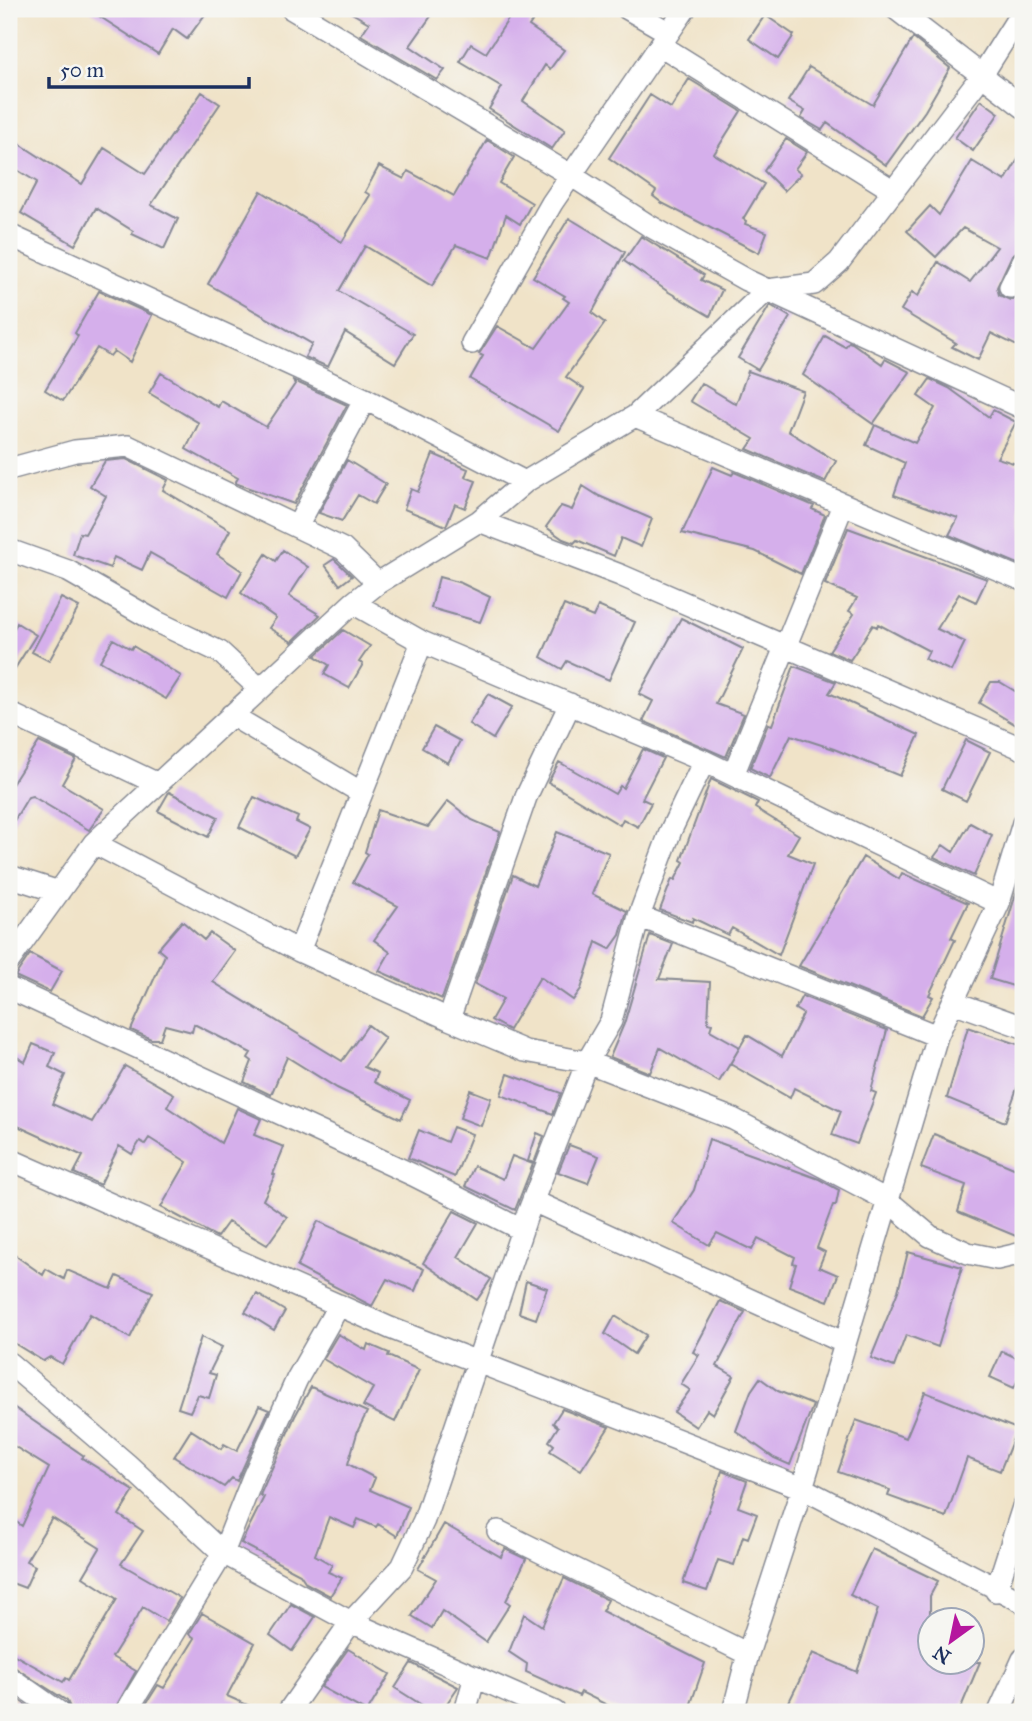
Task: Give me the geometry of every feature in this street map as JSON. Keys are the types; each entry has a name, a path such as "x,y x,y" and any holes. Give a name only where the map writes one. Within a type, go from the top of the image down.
{"street":[{"path":"292,9 572,176 648,225 767,289 1023,408"},
{"path":"628,9 664,38 894,191"},
{"path":"471,343 552,203 685,9"},
{"path":"896,9 1023,107"},
{"path":"9,961 94,843 353,603 378,583 479,521 525,482 635,416 767,289 814,284 839,262 982,75 1023,10"},
{"path":"9,235 365,399 525,482"},
{"path":"1010,287 1023,261"},
{"path":"297,527 365,399"},
{"path":"635,416 1023,580"},
{"path":"9,469 75,451 128,446 343,549 378,583"},
{"path":"733,775 843,505"},
{"path":"479,521 620,575 1023,748"},
{"path":"9,550 68,572 157,622 220,652 260,689"},
{"path":"353,603 422,642 704,761 999,902"},
{"path":"299,951 422,642"},
{"path":"449,1019 526,797 570,704"},
{"path":"9,713 158,784"},
{"path":"231,715 362,793"},
{"path":"288,1712 351,1622 402,1567 424,1520 522,1230 587,1062 611,1021 639,916 671,830 704,761"},
{"path":"733,1712 748,1654 802,1488 937,1036 999,902 1023,823"},
{"path":"94,843 299,951 449,1019 525,1051 587,1062 733,1119 887,1199 930,1236 968,1254 997,1259 1023,1253"},
{"path":"9,876 59,892"},
{"path":"639,916 937,1036"},
{"path":"9,988 413,1175 522,1230"},
{"path":"953,1002 1023,1027"},
{"path":"9,1159 476,1363 802,1488 996,1591 1023,1602"},
{"path":"533,1201 845,1343"},
{"path":"125,1712 223,1553 253,1477 297,1379 339,1305"},
{"path":"9,1363 118,1455 223,1553 351,1622 555,1712"},
{"path":"996,1591 1023,1507"},
{"path":"498,1531 748,1654"},
{"path":"999,1712 1023,1659"},
{"path":"465,1712 475,1676"},
{"path":"9,1677 59,1712"}],"building":[{"path":"88,9 209,9 187,39 173,29 158,54"},
{"path":"345,9 436,9 410,46 445,70 437,80 361,35 369,23"},
{"path":"515,9 540,9 529,26 564,50 550,69 545,65 523,101 565,130 552,149 489,109 502,87 460,62 471,44 486,53"},
{"path":"765,15 794,35 778,59 749,39"},
{"path":"913,38 950,68 925,111 886,165 827,123 822,130 801,118 805,111 788,101 809,67 873,105"},
{"path":"689,79 741,111 714,154 764,184 743,219 745,224 767,232 759,253 662,203 653,196 656,191 609,158 650,95 671,108"},
{"path":"202,92 220,104 151,205 178,219 164,249 132,234 133,231 96,208 75,245 21,213 37,182 9,165 9,137 82,184 104,148 145,174"},
{"path":"981,100 999,113 973,151 955,138"},
{"path":"786,139 807,152 795,169 801,174 784,191 764,171"},
{"path":"487,140 514,157 499,183 532,203 520,224 506,215 491,258 456,245 432,286 365,246 339,291 413,334 395,363 345,332 328,367 305,357 312,344 208,284 261,191 342,242 370,195 365,192 379,166 404,179 408,171 454,196"},
{"path":"1023,151 1023,248 1012,255 997,287 999,295 1010,300 1018,298 1023,290 1023,349 991,333 978,360 952,347 956,343 901,310 912,292 918,296 938,262 970,282 997,247 963,228 936,257 907,231 930,206 939,215 972,161 1005,181"},
{"path":"569,218 625,252 592,313 605,323 566,377 584,389 559,431 470,379 483,356 479,354 497,326 536,348 569,302 563,298 565,296 533,277"},
{"path":"641,236 704,275 701,280 722,290 710,316 667,291 624,261"},
{"path":"99,291 152,315 130,362 114,351 110,356 97,348 63,401 45,390 78,336 75,333"},
{"path":"770,305 790,317 758,370 738,358"},
{"path":"825,336 845,347 849,342 852,343 882,364 885,359 910,372 873,424 803,375"},
{"path":"748,371 803,391 788,431 836,461 825,482 747,449 754,439 690,401 701,383 736,404"},
{"path":"161,373 218,407 221,401 266,427 295,384 292,380 347,405 294,504 235,483 238,478 186,449 199,423 149,393"},
{"path":"930,379 949,388 989,417 993,410 1016,422 997,458 1023,466 1023,566 949,535 958,518 894,495 905,463 866,445 875,425 915,443 935,408 918,396"},
{"path":"433,454 468,469 465,477 476,481 465,508 455,504 446,526 404,509 411,489 418,492"},
{"path":"126,459 168,480 163,490 230,530 217,554 242,571 228,597 150,553 142,570 114,557 110,568 73,555 80,533 85,534 106,496 90,486 105,461"},
{"path":"347,460 386,484 374,504 358,495 342,521 319,513"},
{"path":"713,467 732,475 734,472 814,506 812,509 825,515 801,574 755,551 682,533"},
{"path":"583,486 599,496 652,519 641,547 621,538 614,556 577,540 574,543 563,539 546,527 561,506 572,510"},
{"path":"848,528 987,579 976,602 959,594 937,629 965,642 951,671 925,659 929,651 878,624 877,627 873,625 850,660 829,651 854,614 849,611 857,598 825,584"},
{"path":"283,550 308,567 289,596 320,615 292,642 269,628 276,618 241,593 266,554 276,561"},
{"path":"334,559 352,576 340,585 325,565"},
{"path":"439,577 461,583 490,597 480,622 431,608"},
{"path":"61,598 79,607 49,661 32,652"},
{"path":"564,605 593,617 598,606 635,622 609,680 567,661 562,669 541,657"},
{"path":"681,618 743,649 716,704 744,714 726,757 643,721 653,701 639,694"},
{"path":"17,623 36,635 9,678 9,637"},
{"path":"343,630 370,646 359,662 363,664 349,688 324,674 329,665 315,656"},
{"path":"113,639 131,649 133,646 181,676 166,699 100,661"},
{"path":"794,666 836,682 829,693 919,735 900,776 791,735 770,778 750,768 768,724 772,725"},
{"path":"991,682 1000,682 1023,696 1023,729 979,703"},
{"path":"488,694 512,707 493,739 469,724"},
{"path":"434,727 460,741 448,763 422,748"},
{"path":"966,740 990,752 966,801 942,789"},
{"path":"39,742 76,759 62,784 104,809 89,830 32,796 28,797 9,829 9,789"},
{"path":"643,749 663,758 642,799 651,803 638,827 623,819 620,825 548,782 559,762 615,794 620,786 623,788"},
{"path":"711,779 758,802 755,808 799,835 788,854 813,864 779,955 732,928 728,935 693,918 692,922 660,910 672,879 675,880 684,862 681,860"},
{"path":"169,792 218,817 208,837 158,811"},
{"path":"254,797 298,817 296,822 310,829 295,856 239,827"},
{"path":"448,801 472,820 500,832 442,999 379,971 390,952 374,940 398,906 353,882 368,854 365,852 378,810 428,827"},
{"path":"970,823 992,835 974,876 934,857 943,845 953,852"},
{"path":"557,832 609,853 592,894 627,911 620,935 610,949 596,942 581,989 573,1000 540,977 509,1030 491,1020 503,999 475,984 513,875 535,886"},
{"path":"863,857 899,879 902,873 968,903 951,938 955,940 929,995 933,997 922,1016 799,966"},
{"path":"1018,887 1023,888 1023,989 990,979"},
{"path":"182,921 204,940 210,933 235,951 213,982 342,1061 368,1025 385,1038 364,1067 378,1073 374,1082 410,1100 401,1119 337,1088 287,1057 271,1095 244,1082 252,1061 248,1058 251,1053 194,1024 192,1032 165,1025 160,1039 151,1039 131,1030 165,955 158,949"},
{"path":"650,935 673,944 659,979 710,982 710,1030 740,1047 719,1082 660,1048 650,1073 610,1057 624,1024"},
{"path":"30,954 62,971 50,992 15,976"},
{"path":"802,996 887,1030 871,1091 876,1093 857,1144 832,1135 841,1111 794,1088 790,1098 730,1064 747,1035 782,1056 803,1014 795,1009"},
{"path":"968,1027 1023,1046 1023,1071 1005,1122 947,1098"},
{"path":"33,1044 55,1053 49,1067 65,1075 52,1104 92,1122 125,1066 174,1094 167,1107 221,1143 237,1108 261,1119 254,1135 284,1147 263,1200 287,1217 267,1245 228,1222 217,1237 161,1207 187,1162 149,1138 145,1144 140,1141 132,1154 119,1146 100,1185 74,1173 83,1156 9,1122 9,1052 25,1062"},
{"path":"508,1074 561,1093 553,1114 501,1095"},
{"path":"470,1090 491,1098 481,1126 460,1118"},
{"path":"453,1127 472,1134 455,1177 408,1158 419,1130 447,1142"},
{"path":"537,1133 544,1136 534,1163 528,1161"},
{"path":"934,1134 1023,1172 1023,1239 958,1212 966,1185 921,1168"},
{"path":"709,1139 819,1179 839,1190 836,1205 833,1205 817,1248 825,1252 819,1267 838,1275 828,1301 789,1286 796,1264 793,1263 795,1257 758,1238 752,1250 717,1233 709,1245 673,1223 694,1190"},
{"path":"569,1145 599,1156 588,1183 558,1172"},
{"path":"512,1156 533,1164 515,1210 465,1186 474,1166 503,1179"},
{"path":"454,1211 478,1223 458,1257 491,1279 477,1300 423,1263"},
{"path":"318,1221 424,1269 415,1291 387,1279 372,1306 297,1267"},
{"path":"9,1251 43,1275 46,1269 64,1279 67,1270 111,1289 117,1276 153,1292 130,1338 90,1314 62,1364 50,1357 43,1361 9,1340"},
{"path":"908,1252 962,1267 938,1347 906,1335 894,1367 871,1358 898,1291"},
{"path":"526,1281 547,1288 536,1319 519,1313"},
{"path":"257,1294 285,1311 274,1330 245,1312"},
{"path":"720,1301 745,1312 717,1366 734,1376 713,1414 707,1410 696,1427 674,1412 690,1390 681,1384 699,1355 693,1352"},
{"path":"615,1316 646,1335 634,1354 605,1334"},
{"path":"338,1334 366,1350 368,1344 389,1353 388,1356 419,1370 395,1422 363,1406 373,1388 323,1359"},
{"path":"201,1337 222,1347 209,1373 216,1375 209,1398 198,1395 190,1412 178,1408"},
{"path":"1002,1351 1023,1361 1023,1369 1014,1388 990,1377"},
{"path":"760,1378 778,1391 813,1405 790,1465 774,1458 736,1431 751,1391"},
{"path":"311,1387 367,1412 358,1430 348,1464 375,1478 370,1490 409,1507 397,1536 378,1524 376,1527 358,1519 354,1528 329,1517 315,1555 332,1565 328,1572 342,1578 330,1596 306,1583 300,1574 241,1543 264,1497 260,1495 295,1416"},
{"path":"925,1392 1017,1429 1000,1471 967,1458 946,1517 888,1496 890,1490 838,1472 856,1420 906,1438"},
{"path":"9,1404 84,1456 82,1458 134,1491 119,1515 143,1531 121,1564 180,1598 166,1621 143,1607 112,1657 136,1671 113,1712 72,1712 67,1701 9,1664 9,1652 63,1682 66,1678 69,1680 117,1599 83,1577 100,1548 52,1518 26,1561 35,1566 25,1588 12,1583 9,1588 9,1517 22,1526 49,1468 9,1443"},
{"path":"259,1406 269,1410 237,1481 232,1478 224,1487 174,1457 191,1430 221,1449 224,1444 237,1451"},
{"path":"562,1409 609,1427 581,1470 550,1451 554,1445 549,1441 558,1427 553,1423"},
{"path":"722,1471 747,1481 738,1507 757,1514 748,1538 743,1536 734,1565 718,1560 707,1591 683,1583"},
{"path":"444,1524 501,1557 505,1549 526,1559 506,1601 510,1604 486,1642 442,1611 432,1628 412,1616 436,1579 418,1569"},
{"path":"872,1549 938,1581 930,1596 930,1606 916,1606 916,1676 974,1676 959,1712 784,1712 813,1653 857,1672 878,1609 850,1595"},
{"path":"564,1578 608,1600 602,1611 705,1663 688,1712 621,1712 581,1692 579,1696 526,1672 527,1664 509,1652 524,1614 542,1626"},
{"path":"291,1604 315,1617 292,1651 270,1635"},
{"path":"202,1613 255,1643 227,1696 263,1712 141,1712 158,1685 164,1688 195,1638 189,1634"},
{"path":"348,1649 390,1674 367,1712 321,1687"},
{"path":"411,1663 458,1687 441,1712 433,1712 395,1688"},
{"path":"16,1698 36,1712 9,1712"}]}
